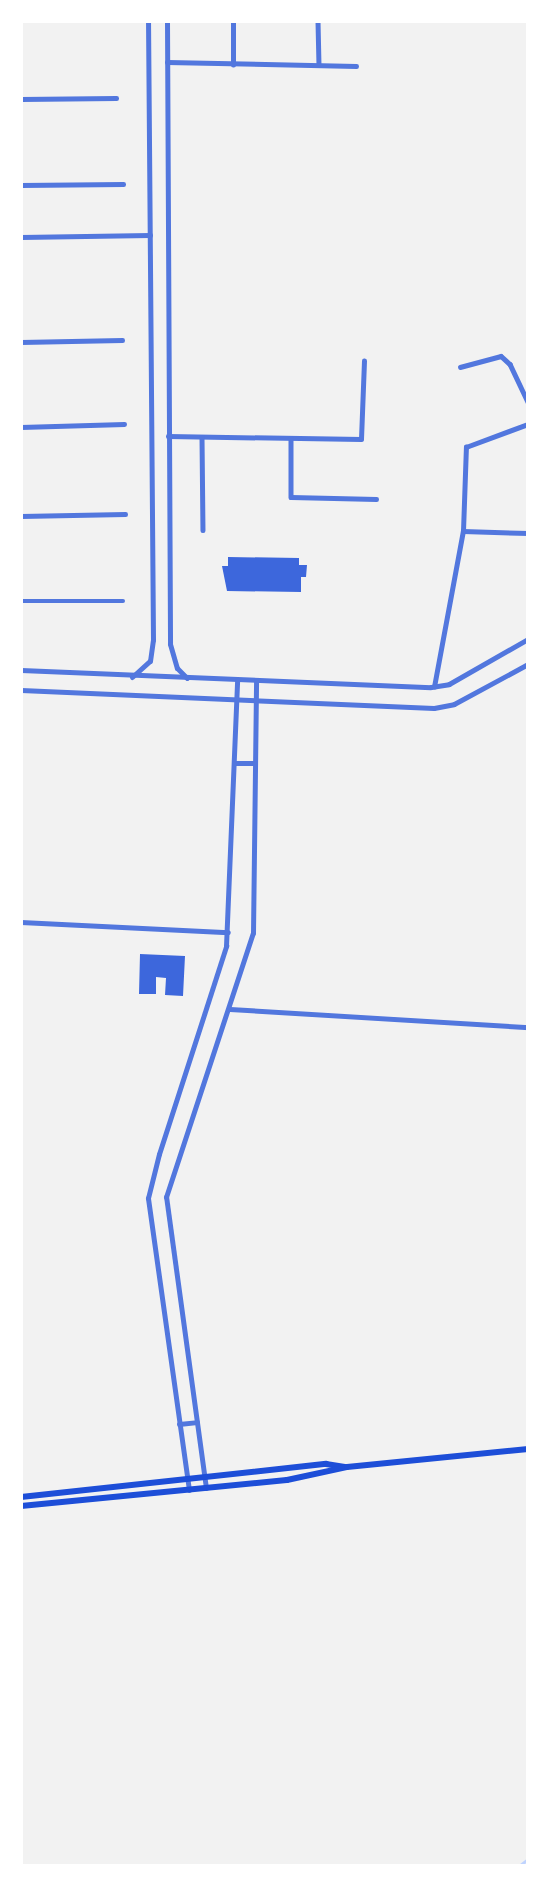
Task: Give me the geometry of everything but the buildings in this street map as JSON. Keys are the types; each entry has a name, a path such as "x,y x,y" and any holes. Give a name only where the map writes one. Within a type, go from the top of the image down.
{"main road":[{"path":"21,1506 189,1490 327,1474 347,1467 528,1449"},
{"path":"21,1497 326,1464 347,1467"}],"street":[{"path":"132,677 150,661 153,640 148,21"},
{"path":"167,21 170,644 177,668 187,678"},
{"path":"233,21 233,65"},
{"path":"318,21 319,65"},
{"path":"167,62 356,66"},
{"path":"21,99 116,98"},
{"path":"21,185 123,184"},
{"path":"21,237 151,235"},
{"path":"151,323 168,324"},
{"path":"21,342 122,340"},
{"path":"460,367 501,356 510,364 528,402"},
{"path":"168,436 361,439 364,360"},
{"path":"434,687 463,531 466,447 528,424"},
{"path":"21,427 124,425"},
{"path":"202,437 203,530"},
{"path":"290,438 292,497 376,499"},
{"path":"21,516 125,514"},
{"path":"463,531 528,533"},
{"path":"21,601 123,601"},
{"path":"21,670 132,677 434,687 449,684 528,639"},
{"path":"21,690 434,708 454,704 528,664"},
{"path":"189,1490 148,1198 159,1154 215,986 228,932 237,680"},
{"path":"206,1488 166,1196 253,933 256,681"},
{"path":"235,763 255,763"},
{"path":"21,922 228,932"},
{"path":"230,1009 528,1027"},
{"path":"178,1424 197,1422"}],"waterway":[{"path":"519,1866 528,1859"}]}
